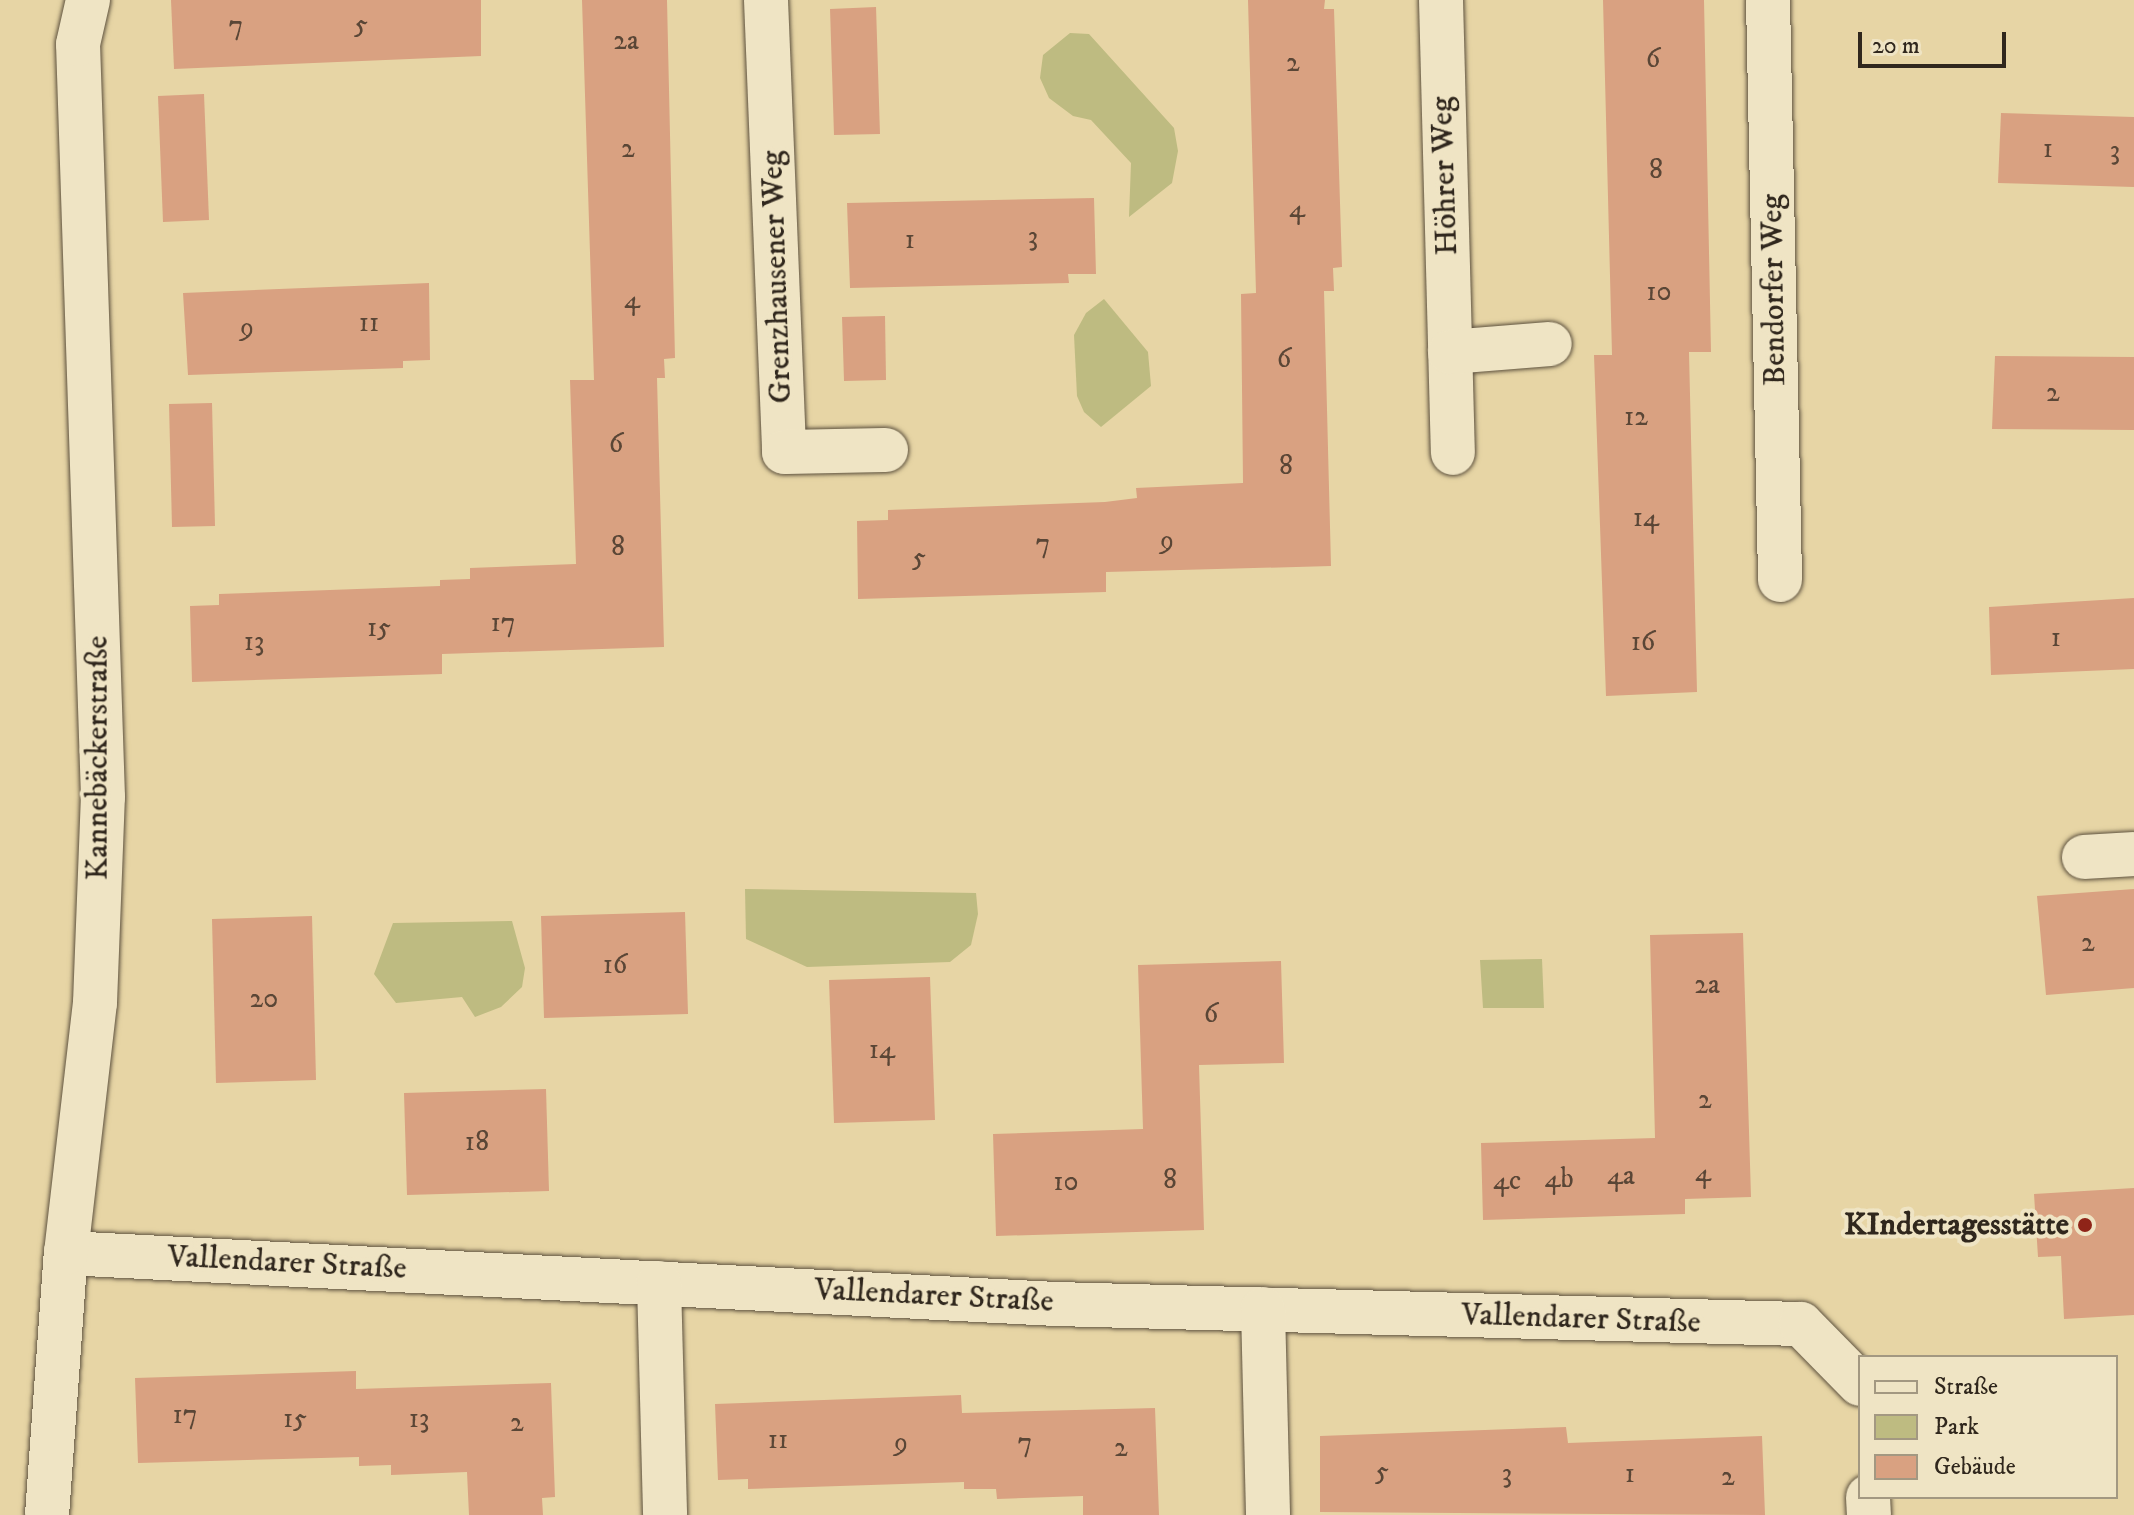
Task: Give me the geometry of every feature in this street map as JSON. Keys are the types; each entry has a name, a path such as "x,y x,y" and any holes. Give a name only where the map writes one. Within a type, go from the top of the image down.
{"street":[{"name":"Kannebäckerstraße","path":"47,1515 66,1253 95,1003 103,797 78,44 88,0"},
{"name":"Grenzhausener Weg","path":"766,0 784,452 886,450"},
{"name":"Höhrer Weg","path":"1441,0 1453,453"},
{"name":"Bendorfer Weg","path":"1768,0 1780,580"},
{"path":"1450,352 1550,344"},
{"path":"2084,857 2134,854"},
{"name":"Vallendarer Straße","path":"66,1253 1263,1309 1801,1324 1858,1382"},
{"path":"659,1283 665,1515"},
{"path":"1263,1309 1268,1515"}],"green space":[{"path":"1070,33 1089,34 1174,128 1178,151 1172,183 1129,217 1131,163 1091,120 1073,116 1049,98 1040,78 1043,55"},
{"path":"1104,299 1148,352 1151,386 1101,427 1084,412 1077,396 1074,335 1086,313"},
{"path":"745,889 976,893 978,914 971,945 950,962 807,967 746,939"},
{"path":"512,921 525,968 522,987 501,1007 475,1017 462,997 396,1003 374,974 393,923"},
{"path":"1542,959 1544,1008 1483,1008 1480,960"}],"building":[{"path":"171,0 481,0 481,56 174,69"},
{"path":"582,0 667,0 675,358 664,359 665,378 657,378 664,647 442,654 442,674 192,682 190,606 219,605 219,594 440,586 440,580 470,579 470,568 576,564 570,380 594,380"},
{"path":"1248,0 1325,0 1324,9 1334,9 1342,267 1333,268 1334,291 1324,291 1331,566 1106,572 1106,592 858,599 857,521 888,520 888,510 1105,502 1137,498 1136,488 1243,483 1241,294 1256,293"},
{"path":"1603,0 1704,0 1711,352 1689,352 1697,692 1606,696 1594,355 1612,355"},
{"path":"876,7 880,134 834,135 830,9"},
{"path":"204,94 209,220 163,222 158,96"},
{"path":"2001,113 2134,117 2134,187 1998,183"},
{"path":"1094,198 1096,274 1068,274 1069,283 850,288 847,203"},
{"path":"429,283 430,360 403,361 403,368 188,375 183,293"},
{"path":"885,316 886,380 844,381 842,317"},
{"path":"1995,356 2134,357 2134,430 1992,429"},
{"path":"212,403 215,526 172,527 169,404"},
{"path":"2134,598 2134,669 1991,675 1989,607"},
{"path":"2134,889 2134,988 2046,995 2037,896"},
{"path":"685,912 688,1014 544,1018 541,916"},
{"path":"312,916 316,1080 216,1083 212,919"},
{"path":"1743,933 1751,1197 1685,1199 1685,1214 1483,1220 1481,1143 1655,1138 1650,935"},
{"path":"1281,961 1284,1063 1199,1065 1204,1230 996,1236 993,1134 1143,1129 1138,965"},
{"path":"930,977 935,1120 834,1123 829,980"},
{"path":"546,1089 549,1191 407,1195 404,1093"},
{"name":"KIndertagesstätte","path":"2134,1188 2134,1315 2064,1319 2061,1256 2038,1257 2034,1194"},
{"path":"356,1371 356,1389 551,1383 555,1497 542,1498 543,1515 469,1515 467,1472 391,1475 391,1465 359,1466 359,1457 138,1463 135,1378"},
{"path":"961,1395 962,1413 1155,1408 1159,1515 1083,1515 1083,1496 997,1499 996,1489 964,1489 964,1482 748,1489 748,1479 718,1480 715,1404"},
{"path":"1566,1427 1568,1443 1762,1436 1765,1515 1320,1512 1320,1436"}],"place":[{"name":"KIndertagesstätte","path":"2085,1225"}]}
